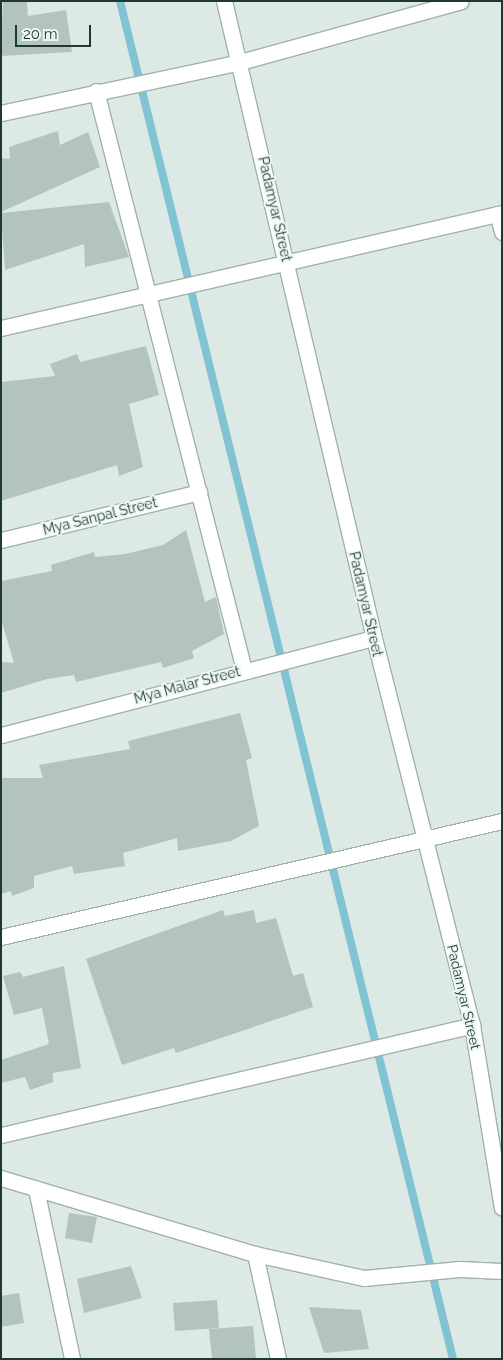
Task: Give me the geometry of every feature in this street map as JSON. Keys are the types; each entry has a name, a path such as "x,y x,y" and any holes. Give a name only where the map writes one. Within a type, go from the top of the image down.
{"street":[{"name":"Padamyar Street","path":"224,1 288,263 374,638 472,1025 502,1208"},
{"path":"1,113 96,91 240,62 461,1"},
{"path":"96,91 244,670"},
{"path":"1,328 148,292 288,263 500,213 502,232"},
{"name":"Mya Sanpal Street","path":"1,540 199,492"},
{"name":"Mya Malar Street","path":"1,735 244,670 374,638"},
{"path":"1,937 502,821"},
{"path":"1,1135 472,1025"},
{"path":"1,1178 255,1254 364,1278 460,1269 502,1271"},
{"path":"36,1189 72,1359"},
{"path":"255,1254 278,1359"}],"building":[{"path":"3,1 27,1 28,16 66,10 72,52 1,56"},
{"path":"58,131 60,145 88,132 100,167 1,212 1,158 10,159 9,147"},
{"path":"109,202 129,257 85,267 84,244 5,270 1,213"},
{"path":"146,346 159,395 129,404 143,467 119,476 117,465 1,501 1,382 55,376 50,364 77,354 80,362"},
{"path":"186,530 205,602 216,597 224,634 192,651 194,658 163,668 161,662 76,682 74,675 47,679 1,693 1,662 14,663 1,619 1,581 52,571 51,565 94,552 95,557 125,554 163,545"},
{"path":"240,713 252,758 246,760 259,826 231,841 178,851 177,838 123,853 125,866 74,874 72,866 34,876 34,888 12,896 11,891 1,894 1,778 43,778 39,765 130,749 128,741"},
{"path":"223,910 225,916 254,910 256,923 276,918 293,976 303,973 313,1007 176,1053 174,1048 122,1065 86,959"},
{"path":"64,966 81,1068 53,1073 53,1082 30,1090 25,1077 1,1083 1,1060 49,1044 42,1008 14,1015 3,976 20,972 23,977"},
{"path":"69,1213 97,1217 92,1243 65,1238"},
{"path":"131,1266 142,1298 84,1313 77,1279"},
{"path":"19,1293 24,1323 1,1327 1,1296"},
{"path":"217,1300 219,1328 175,1331 173,1303"},
{"path":"309,1307 361,1310 369,1349 324,1353"},
{"path":"253,1326 256,1359 212,1359 209,1329"}],"waterway":[{"path":"120,1 453,1359"}]}
